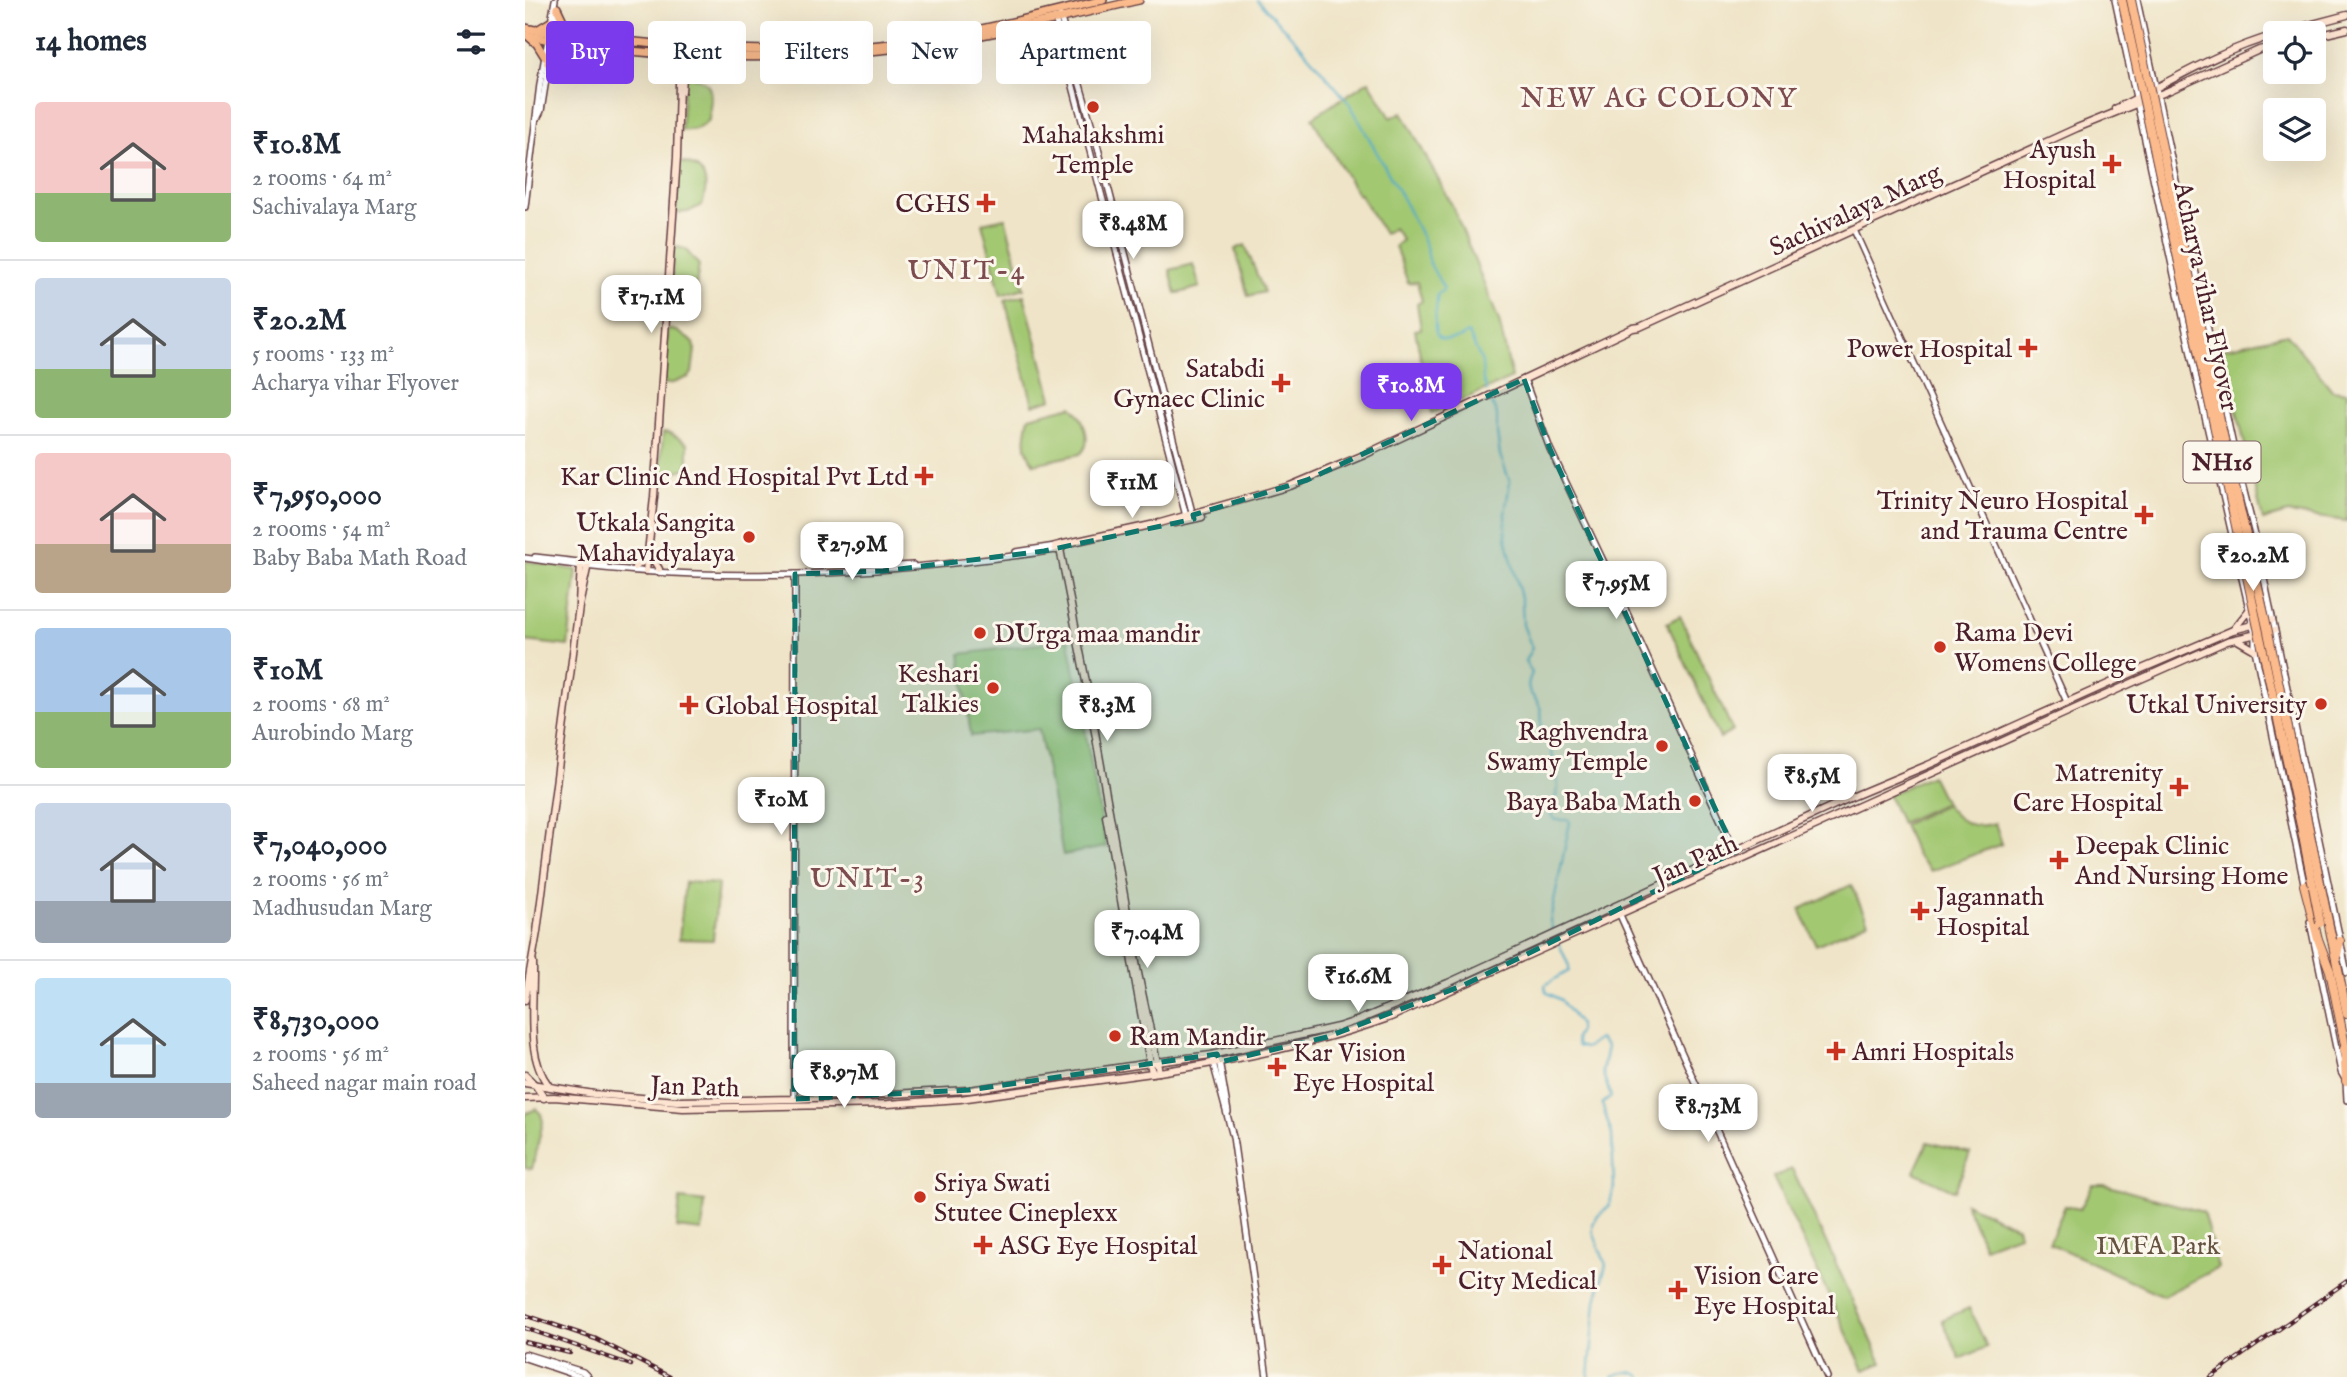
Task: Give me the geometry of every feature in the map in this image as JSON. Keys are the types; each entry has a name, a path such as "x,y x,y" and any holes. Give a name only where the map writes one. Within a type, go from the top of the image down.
{"highway":[{"name":"Acharya vihar Flyover","path":"2122,0 2304,838 2330,971"},
{"name":"Acharya vihar Flyover","path":"2131,0 2222,429 2336,940 2336,962 2347,1014"},
{"path":"2304,885 2318,939 2330,971"},
{"name":"NH16","path":"2330,971 2347,1055"},
{"path":"2344,1040 2346,1082"}],"main road":[{"path":"1057,14 1103,0"},
{"path":"746,50 801,52 945,36 1139,0"},
{"path":"557,3 564,21"},
{"path":"2325,21 2347,15"},
{"path":"526,33 537,31 546,25"},
{"path":"2326,34 2347,29"},
{"path":"537,31 546,34"},
{"path":"526,33 546,35"},
{"path":"526,33 546,58"},
{"path":"2137,101 2248,42 2263,38"},
{"path":"2158,91 2263,49"},
{"path":"646,569 659,435 682,84"},
{"name":"Sachivalaya Marg","path":"1057,547 1190,518 1284,491 1362,460 1525,381 1635,332 1637,328 2137,101"},
{"name":"Sachivalaya Marg","path":"2088,124 2137,101"},
{"path":"1057,547 1087,687 1155,1073"},
{"path":"635,567 642,562 648,551"},
{"path":"648,551 659,569"},
{"path":"525,1000 562,748 584,565"},
{"path":"2233,630 2249,610"},
{"name":"Jan Path","path":"525,1083 677,1101 794,1099 968,1090 1214,1054 1338,1027 1448,983 1854,796 2067,702 2233,630 2271,620"},
{"name":"Jan Path","path":"527,1098 554,1097 683,1108 875,1104 960,1099 1217,1063 1358,1028 1451,990 2134,682 2236,639 2274,630"},
{"path":"2236,639 2255,650"},
{"path":"533,953 527,1052 535,1074 550,1088 554,1097"},
{"path":"525,1076 544,1098"}],"street":[{"path":"2115,0 2255,635 2255,650 2304,885 2309,921 2341,1072 2346,1082 2347,1100"},
{"path":"2137,0 2260,561 2336,940 2347,973"},
{"path":"552,21 557,3"},
{"path":"554,21 557,3"},
{"path":"1057,14 1097,144 1190,518"},
{"path":"525,207 546,66"},
{"path":"2132,75 2137,80 2155,77"},
{"path":"2140,118 2161,105"},
{"path":"1854,230 2067,702"},
{"path":"1525,381 1561,473 1613,581 1735,852"},
{"name":"Sachivalaya Marg","path":"584,565 738,572 855,569 1057,547"},
{"name":"Sachivalaya Marg","path":"525,557 584,565 738,575 795,574 883,571 1057,547"},
{"path":"794,1099 795,574"},
{"path":"1616,906 1826,1374"},
{"path":"1214,1054 1229,1106 1228,1114 1267,1377"},
{"path":"525,1356 581,1377"},
{"path":"525,1356 579,1371 588,1377"}],"highlighted area":[{"path":"1524,379 1550,449 1735,852 1464,985 1327,1037 1220,1062 1217,1054 969,1090 794,1099 795,574 883,571 1044,551 1194,519 1193,515 1307,480"}],"green space":[{"path":"1369,81 1391,118 1402,112 1453,207 1499,321 1512,378 1432,413 1415,330 1421,329 1417,304 1422,301 1417,282 1408,283 1395,246 1402,240 1394,228 1384,234 1312,118"},
{"path":"684,84 707,84 711,95 709,120 700,127 681,130"},
{"path":"679,162 700,171 705,189 702,205 688,212 676,213"},
{"path":"1005,218 1024,288 1001,295 982,223"},
{"path":"1245,245 1264,292 1248,296 1235,249"},
{"path":"673,246 685,249 699,265 695,293 671,302"},
{"path":"1193,264 1200,287 1176,294 1170,270"},
{"path":"1024,295 1052,399 1033,405 1005,300"},
{"path":"668,329 677,331 694,343 695,349 689,377 664,384"},
{"path":"2287,334 2332,390 2347,392 2347,521 2288,513 2263,520 2222,349"},
{"path":"1072,406 1080,416 1087,437 1084,449 1080,454 1034,464 1026,447 1029,417"},
{"path":"663,432 670,433 688,444 688,465 685,469 660,475"},
{"path":"525,561 577,570 568,646 525,641"},
{"path":"1680,616 1733,731 1720,738 1667,623"},
{"path":"1069,640 1106,847 1063,855 1039,729 971,736 960,654"},
{"path":"1931,775 1945,803 1901,823 1888,795"},
{"path":"1945,804 1955,816 1967,823 1979,826 1995,823 2002,844 1931,871 1916,855 1903,825"},
{"path":"685,882 718,884 713,940 679,939"},
{"path":"1851,885 1868,922 1816,945 1800,909"},
{"path":"536,1109 543,1122 532,1169 525,1168 525,1114"},
{"path":"1928,1142 1970,1153 1955,1191 1914,1172"},
{"path":"1792,1169 1882,1363 1864,1370 1773,1177"},
{"name":"IMFA Park","path":"2093,1185 2105,1185 2203,1212 2218,1268 2163,1296 2049,1243 2065,1206 2080,1209"},
{"path":"680,1199 705,1202 702,1231 677,1228"},
{"path":"1965,1203 2017,1227 2019,1234 1984,1247"},
{"path":"1969,1308 1987,1347 1960,1359 1942,1320"}],"waterway":[{"path":"1257,0 1350,104 1407,207 1426,246 1430,264 1444,289 1437,295 1435,331 1438,337 1443,339 1469,334 1482,362 1487,391"},
{"path":"1492,404 1497,415 1500,455 1510,482 1505,513 1506,537 1522,602 1523,625 1532,648 1525,661 1532,673 1528,686 1539,705 1542,736 1550,746 1557,780 1558,789 1551,815 1556,820 1570,822 1550,921 1553,932"},
{"path":"1559,944 1569,971 1545,985 1546,992 1561,1000 1579,1024 1575,1039 1577,1046 1585,1048 1599,1039 1607,1047 1602,1071 1611,1097 1602,1104 1612,1135 1614,1188 1609,1206 1593,1224 1593,1232 1606,1265 1596,1301 1589,1377"},
{"path":"1613,1377 1627,1372 1641,1377"}],"railway":[{"path":"2211,1377 2347,1281"},
{"path":"525,1315 596,1339 670,1377"},
{"path":"525,1328 631,1365"},
{"path":"525,1342 570,1353"}],"place":[{"name":"Mahalakshmi Temple","path":"1093,107"},
{"name":"Ayush Hospital","path":"2112,164"},
{"name":"CGHS","path":"986,203"},
{"name":"Power Hospital","path":"2028,348"},
{"name":"Satabdi Gynaec Clinic","path":"1281,383"},
{"name":"Kar Clinic And Hospital Pvt Ltd","path":"924,476"},
{"name":"Trinity Neuro Hospital and Trauma Centre","path":"2144,515"},
{"name":"Utkala Sangita Mahavidyalaya","path":"749,537"},
{"name":"DUrga maa mandir","path":"980,633"},
{"name":"Rama Devi Womens College","path":"1940,647"},
{"name":"Keshari Talkies","path":"993,688"},
{"name":"Utkal University","path":"2321,704"},
{"name":"Global Hospital","path":"689,705"},
{"name":"Raghvendra Swamy Temple","path":"1662,746"},
{"name":"Matrenity Care Hospital","path":"2179,787"},
{"name":"Baya Baba Math","path":"1695,801"},
{"name":"Deepak Clinic And Nursing Home","path":"2059,860"},
{"name":"Jagannath Hospital","path":"1920,911"},
{"name":"Ram Mandir","path":"1115,1036"},
{"name":"Amri Hospitals","path":"1836,1051"},
{"name":"Kar Vision Eye Hospital","path":"1277,1067"},
{"name":"Sriya Swati Stutee Cineplexx","path":"920,1197"},
{"name":"ASG Eye Hospital","path":"983,1245"},
{"name":"National City Medical","path":"1442,1265"},
{"name":"Vision Care Eye Hospital","path":"1678,1290"}],"district":[{"name":"NEW AG COLONY","path":"1659,97"},
{"name":"UNIT-4","path":"967,269"},
{"name":"UNIT-3","path":"868,877"}]}
